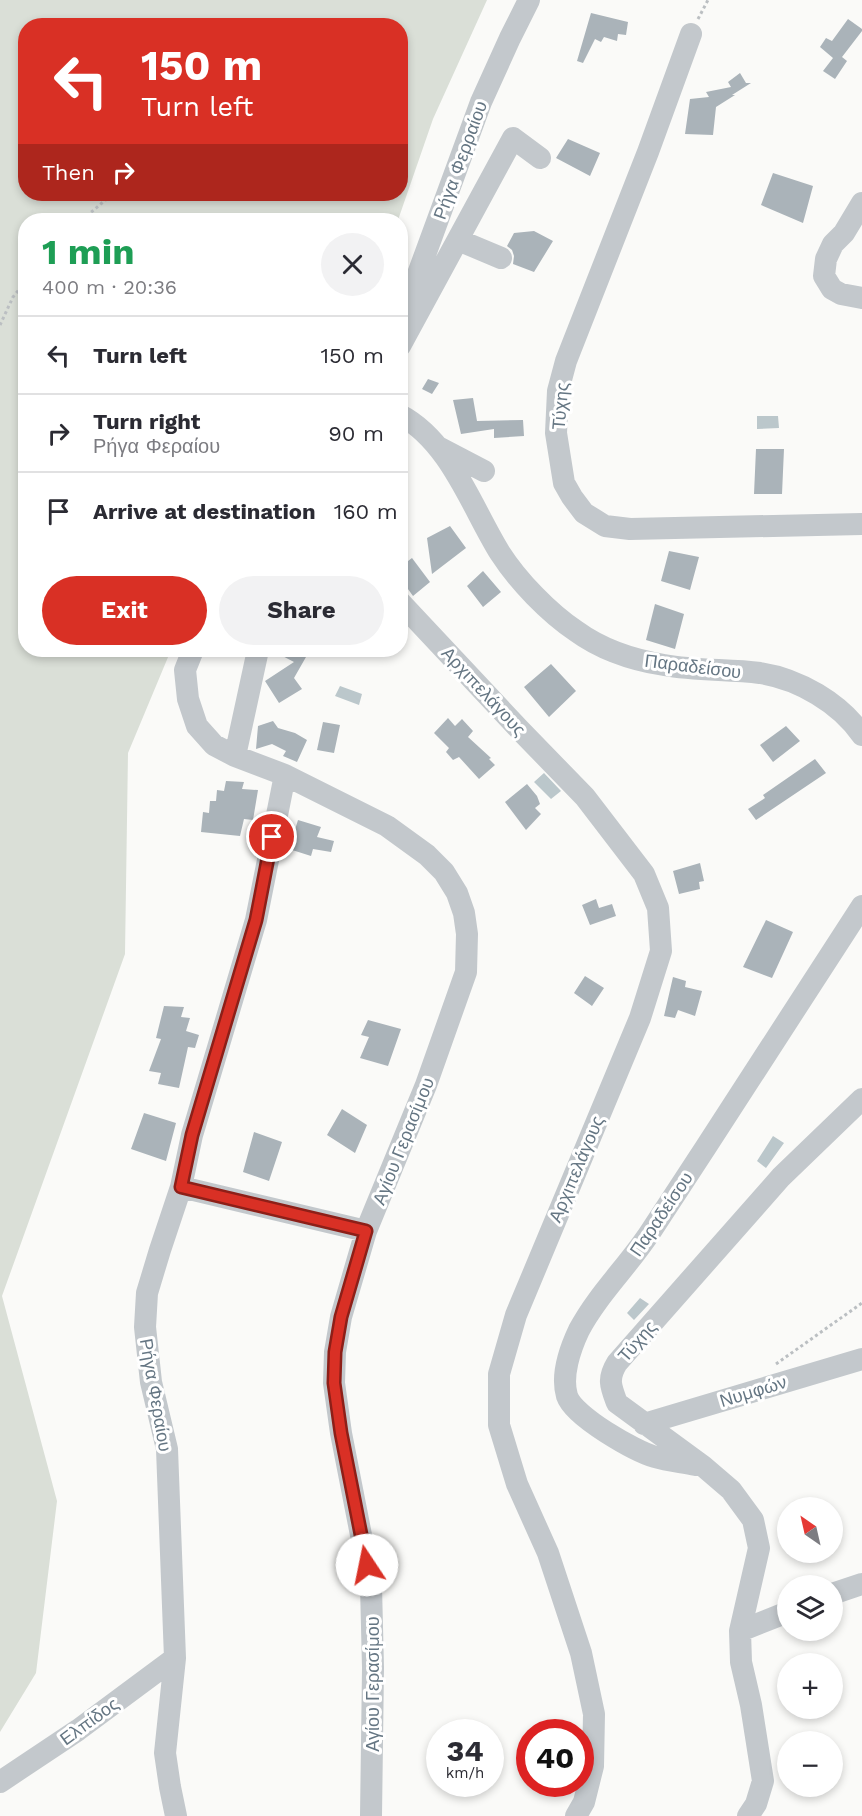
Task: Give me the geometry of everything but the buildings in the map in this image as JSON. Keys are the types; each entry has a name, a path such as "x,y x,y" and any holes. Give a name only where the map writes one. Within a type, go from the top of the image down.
{"street":[{"name":"Ρήγα Φερραίου","path":"408,301 481,102 529,0"},
{"name":"Τύχης","path":"691,34 636,184 566,362 558,391 556,433 564,483 584,513 605,526 630,529 862,524"},
{"path":"408,331 513,138 540,158"},
{"path":"862,203 853,227 833,244 826,259 824,276 832,289 841,294 862,298"},
{"path":"458,240 501,258"},
{"name":"Παραδείσου","path":"408,421 423,431 440,448 500,553 515,574 576,631 610,651 637,660 687,668 761,674 790,681 818,694 842,712 862,735"},
{"path":"440,448 484,471"},
{"name":"Αρχιπελάγους","path":"408,611 585,797 644,874 658,908 661,951 640,1018 516,1315 500,1374 498,1425 518,1484 548,1553 581,1653 594,1714 593,1766 584,1802 576,1816"},
{"path":"190,657 185,670 188,699 197,726 214,746 285,775"},
{"path":"235,756 256,657"},
{"name":"Ρήγα Φεραίου","path":"176,1816 165,1753 175,1658 167,1449 151,1382 145,1327 147,1293 181,1187 192,1135 256,920 285,775"},
{"name":"Αγίου Γερασίμου","path":"285,775 387,826 427,855 444,872 457,893 464,913 468,951 466,972 430,1074 366,1231 341,1317 335,1352 334,1383 341,1433 371,1586 373,1668 370,1816"},
{"name":"Παραδείσου","path":"703,1466 656,1457 631,1448 572,1406 567,1396 565,1376 572,1350 580,1330 601,1297 646,1239 862,906"},
{"name":"Τύχης","path":"748,1816 756,1804 763,1781 751,1705 741,1662 740,1631 759,1548 753,1520 731,1490 703,1466 616,1403 611,1387 611,1374 617,1363 781,1177 862,1099"},
{"path":"181,1187 366,1231"},
{"name":"Νυμφών","path":"644,1424 862,1359"},
{"path":"843,1590 862,1584"},
{"path":"843,1594 862,1600"},
{"path":"740,1631 777,1616"},
{"name":"Ελπίδος","path":"0,1782 78,1730 175,1658"}],"path":[{"path":"90,213 103,201"},
{"path":"0,326 18,291"},
{"path":"772,1367 862,1303"}],"shaded area":[{"path":"0,0 487,0 433,119 408,191 408,18 18,18 18,201 405,201 400,213 18,213 18,657 168,657 128,753 125,954 2,1296 57,1501 36,1673 0,1732"},
{"path":"757,416 778,416 779,428 757,429"},
{"path":"340,686 362,694 359,705 335,696"},
{"path":"544,773 561,791 551,799 534,782"},
{"path":"773,1136 784,1143 766,1168 757,1161"},
{"path":"640,1298 649,1304 634,1320 627,1313"}],"route":[{"path":"272,837 256,920 192,1135 181,1187 366,1231 341,1317 335,1352 334,1383 341,1433 367,1565"}]}
